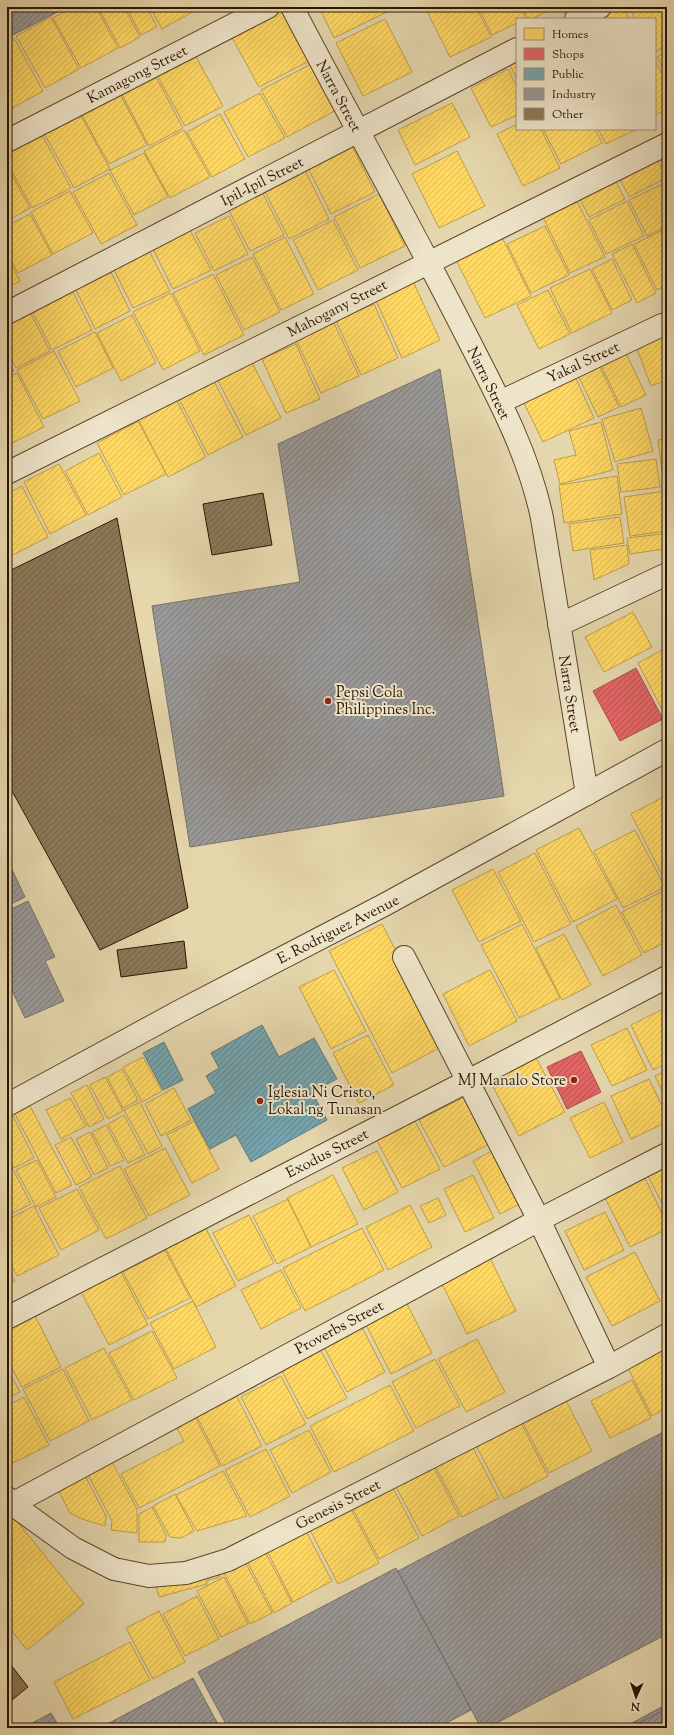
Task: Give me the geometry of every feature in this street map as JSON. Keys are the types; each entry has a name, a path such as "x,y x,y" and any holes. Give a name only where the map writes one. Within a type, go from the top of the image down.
{"street":[{"name":"Kamagong Street","path":"7,141 268,7"},
{"name":"Narra Street","path":"292,7 357,131 429,262 500,402 529,469 537,492 542,518 587,794"},
{"path":"578,18 600,7"},
{"name":"Ipil-Ipil Street","path":"7,313 516,50"},
{"name":"Mahogany Street","path":"7,473 667,144"},
{"name":"Yakal Street","path":"500,402 662,325 667,324"},
{"path":"559,625 667,574"},
{"name":"E. Rodriguez Avenue","path":"7,1106 182,1010 384,905 667,750"},
{"path":"404,957 539,1220 609,1367"},
{"name":"Exodus Street","path":"7,1318 667,977"},
{"name":"Proverbs Street","path":"9,1501 539,1220 667,1154"},
{"name":"Genesis Street","path":"9,1501 73,1548 114,1569 149,1576 186,1573 228,1560 609,1367 667,1335"}],"building: Homes":[{"path":"73,7 96,7 118,48 81,68 53,18"},
{"path":"98,7 124,7 140,37 120,48"},
{"path":"126,7 147,7 157,27 141,35"},
{"path":"150,7 192,7 194,11 162,29"},
{"path":"282,7 311,60 259,87 230,34"},
{"path":"319,7 382,7 385,13 334,38"},
{"path":"425,7 476,7 491,37 450,57"},
{"path":"478,7 520,7 526,18 516,18 516,23 492,35"},
{"path":"522,7 556,7 534,18 528,18"},
{"path":"615,7 623,7 628,18 593,18"},
{"path":"629,7 667,7 667,46 656,52 656,18 634,18"},
{"path":"51,17 79,69 45,88 16,36"},
{"path":"385,19 412,72 363,96 336,43"},
{"path":"14,38 43,91 7,111 7,42"},
{"path":"667,52 667,77 657,57"},
{"path":"516,53 516,77 506,58"},
{"path":"195,55 223,106 185,126 157,75"},
{"path":"315,62 340,108 287,137 261,90"},
{"path":"656,62 667,84 667,109 656,114"},
{"path":"508,69 516,85 516,115 491,127 471,88"},
{"path":"154,73 183,128 149,146 120,91"},
{"path":"260,93 285,138 248,157 224,112"},
{"path":"120,94 147,145 109,164 82,115"},
{"path":"452,103 470,137 415,165 398,130"},
{"path":"80,114 110,169 74,188 44,133"},
{"path":"220,114 245,159 212,177 187,132"},
{"path":"516,124 516,130 541,130 560,168 523,186 497,134"},
{"path":"184,130 210,177 170,198 144,151"},
{"path":"544,130 596,130 602,143 561,164"},
{"path":"599,130 635,130 606,144"},
{"path":"40,131 71,188 32,208 7,162 7,148"},
{"path":"351,144 375,192 331,214 307,166"},
{"path":"667,147 667,172 657,152"},
{"path":"457,151 485,206 439,228 412,174"},
{"path":"144,153 168,197 134,215 110,170"},
{"path":"654,153 666,178 629,197 616,171"},
{"path":"7,166 30,208 7,221"},
{"path":"303,166 329,219 289,239 262,186"},
{"path":"109,173 137,225 101,244 73,192"},
{"path":"613,176 625,199 589,217 577,193"},
{"path":"667,182 667,226 647,236 629,200"},
{"path":"260,188 284,235 250,251 226,205"},
{"path":"70,191 93,233 53,254 31,212"},
{"path":"379,194 405,246 360,268 334,217"},
{"path":"574,195 605,257 570,273 540,211"},
{"path":"627,201 644,236 606,254 589,220"},
{"path":"30,214 52,255 18,273 7,253 7,226"},
{"path":"229,216 248,254 214,271 195,233"},
{"path":"333,220 358,270 318,290 293,240"},
{"path":"188,226 211,270 173,289 151,245"},
{"path":"545,226 569,275 531,293 507,244"},
{"path":"667,228 667,285 657,290 634,244"},
{"path":"500,233 531,296 485,318 454,256"},
{"path":"285,237 314,294 281,310 253,254"},
{"path":"632,244 656,293 637,303 612,254"},
{"path":"146,245 170,291 133,308 110,262"},
{"path":"7,256 20,281 7,288"},
{"path":"252,257 280,312 244,330 216,275"},
{"path":"612,259 632,300 612,310 592,269"},
{"path":"107,264 130,311 95,329 72,282"},
{"path":"590,269 612,313 572,333 550,288"},
{"path":"213,274 244,335 204,355 173,293"},
{"path":"412,279 440,340 402,358 374,296"},
{"path":"69,284 92,330 52,350 29,305"},
{"path":"548,290 570,334 539,349 517,305"},
{"path":"171,293 200,351 163,370 133,312"},
{"path":"374,304 398,358 361,375 336,321"},
{"path":"27,306 50,351 16,368 7,350 7,316"},
{"path":"132,315 156,363 121,381 97,333"},
{"path":"334,323 359,376 321,393 296,340"},
{"path":"95,332 113,368 76,387 58,351"},
{"path":"667,332 667,380 651,386 635,344"},
{"path":"296,344 320,399 286,413 262,359"},
{"path":"623,347 646,395 621,407 598,359"},
{"path":"54,351 80,401 43,419 17,370"},
{"path":"7,356 14,371 7,374"},
{"path":"595,357 619,407 598,417 574,367"},
{"path":"250,359 281,418 246,435 216,377"},
{"path":"572,370 594,418 543,442 520,395"},
{"path":"17,373 44,427 8,445 7,378"},
{"path":"213,379 243,437 208,455 178,397"},
{"path":"175,397 206,457 168,477 136,417"},
{"path":"641,408 653,451 615,462 602,419"},
{"path":"139,421 166,474 124,495 97,443"},
{"path":"601,422 613,470 560,484 554,460 576,455 569,431"},
{"path":"667,439 667,485 664,485 658,440"},
{"path":"99,453 122,497 88,515 65,471"},
{"path":"656,459 660,487 621,492 617,464"},
{"path":"59,464 86,515 50,534 24,482"},
{"path":"617,476 622,514 564,523 559,485"},
{"path":"22,486 48,537 11,556 7,548 7,494"},
{"path":"665,491 667,531 630,536 624,497"},
{"path":"620,517 624,543 573,551 569,524"},
{"path":"662,534 664,549 630,554 627,538"},
{"path":"627,545 629,564 594,580 590,550"},
{"path":"633,612 652,647 604,672 585,637"},
{"path":"662,650 667,660 666,717 638,663"},
{"path":"667,795 667,872 662,875 631,814"},
{"path":"579,828 617,899 573,922 536,850"},
{"path":"635,830 665,887 623,908 594,851"},
{"path":"535,853 571,924 534,942 498,872"},
{"path":"493,869 521,921 479,942 452,890"},
{"path":"665,890 667,893 667,941 644,953 622,912"},
{"path":"616,905 642,955 603,976 576,926"},
{"path":"382,924 445,1045 392,1073 329,951"},
{"path":"522,924 560,998 519,1018 481,945"},
{"path":"564,934 591,985 562,1000 536,948"},
{"path":"334,970 366,1031 331,1049 299,987"},
{"path":"490,970 517,1021 469,1046 443,994"},
{"path":"663,1009 667,1017 667,1063 653,1070 631,1025"},
{"path":"627,1028 647,1070 612,1086 591,1045"},
{"path":"368,1035 394,1085 359,1103 333,1053"},
{"path":"535,1056 565,1112 519,1136 489,1079"},
{"path":"143,1057 162,1091 142,1102 123,1067"},
{"path":"122,1069 138,1100 123,1108 107,1077"},
{"path":"667,1070 667,1102 655,1076"},
{"path":"105,1077 123,1111 108,1119 90,1085"},
{"path":"649,1079 667,1116 667,1122 631,1139 611,1096"},
{"path":"87,1085 104,1119 89,1127 71,1093"},
{"path":"174,1088 191,1120 161,1136 145,1104"},
{"path":"466,1096 491,1143 444,1167 419,1120"},
{"path":"70,1098 86,1126 61,1139 46,1110"},
{"path":"140,1102 162,1146 148,1154 124,1110"},
{"path":"604,1102 623,1142 590,1158 570,1118"},
{"path":"30,1106 72,1185 56,1193 15,1114"},
{"path":"124,1115 145,1155 128,1163 108,1124"},
{"path":"13,1116 34,1158 14,1168 7,1154 7,1119"},
{"path":"414,1119 440,1169 402,1188 376,1139"},
{"path":"194,1121 219,1169 192,1183 167,1135"},
{"path":"106,1125 124,1160 110,1166 92,1132"},
{"path":"90,1132 108,1168 94,1175 76,1139"},
{"path":"71,1137 92,1177 76,1185 55,1145"},
{"path":"165,1148 190,1195 149,1216 124,1169"},
{"path":"497,1148 525,1201 500,1214 473,1161"},
{"path":"377,1151 398,1192 364,1210 342,1168"},
{"path":"7,1158 31,1204 7,1216"},
{"path":"37,1160 56,1197 36,1207 16,1170"},
{"path":"120,1166 147,1218 106,1239 79,1187"},
{"path":"667,1166 667,1213 648,1176"},
{"path":"333,1175 358,1224 311,1247 287,1198"},
{"path":"473,1175 494,1218 465,1232 444,1189"},
{"path":"645,1178 667,1224 667,1229 630,1247 605,1198"},
{"path":"77,1189 99,1230 61,1250 39,1208"},
{"path":"438,1198 446,1215 429,1223 420,1206"},
{"path":"288,1199 311,1247 277,1264 253,1216"},
{"path":"410,1205 432,1247 388,1270 366,1227"},
{"path":"34,1206 59,1255 17,1276 7,1258 7,1220"},
{"path":"605,1212 624,1250 584,1270 565,1231"},
{"path":"249,1215 274,1263 238,1281 213,1233"},
{"path":"362,1228 384,1270 305,1311 283,1268"},
{"path":"206,1229 236,1286 196,1307 166,1249"},
{"path":"165,1250 190,1298 148,1319 123,1272"},
{"path":"635,1252 660,1301 612,1326 586,1277"},
{"path":"490,1258 516,1311 467,1334 441,1282"},
{"path":"7,1265 15,1281 7,1285"},
{"path":"120,1270 148,1325 109,1345 80,1290"},
{"path":"281,1270 301,1308 261,1329 241,1290"},
{"path":"404,1298 432,1353 391,1374 363,1319"},
{"path":"193,1301 216,1347 174,1369 150,1323"},
{"path":"33,1312 61,1367 22,1387 7,1359 7,1325"},
{"path":"362,1327 385,1372 347,1392 324,1347"},
{"path":"152,1331 177,1378 134,1400 109,1353"},
{"path":"477,1339 505,1392 466,1412 438,1359"},
{"path":"667,1343 667,1408 652,1416 626,1364"},
{"path":"104,1348 132,1400 92,1420 65,1368"},
{"path":"320,1349 347,1398 307,1419 281,1369"},
{"path":"435,1359 460,1406 416,1428 392,1382"},
{"path":"63,1369 89,1421 50,1441 23,1389"},
{"path":"8,1370 20,1392 7,1398 7,1371"},
{"path":"281,1376 306,1424 266,1445 241,1397"},
{"path":"632,1380 651,1418 610,1438 591,1401"},
{"path":"390,1385 414,1431 334,1472 310,1426"},
{"path":"233,1389 262,1446 222,1466 193,1409"},
{"path":"562,1393 592,1451 549,1473 519,1415"},
{"path":"24,1397 49,1445 13,1463 7,1452 7,1406"},
{"path":"193,1413 220,1466 139,1508 121,1474 184,1441 174,1423"},
{"path":"518,1417 548,1476 504,1499 473,1440"},
{"path":"309,1430 331,1472 292,1493 270,1450"},
{"path":"470,1442 499,1498 462,1517 433,1462"},
{"path":"266,1449 290,1496 250,1517 225,1470"},
{"path":"109,1456 137,1509 137,1533 111,1530 112,1521 85,1469"},
{"path":"430,1460 459,1516 422,1536 392,1479"},
{"path":"80,1466 106,1516 105,1526 82,1519 70,1513 53,1480"},
{"path":"223,1471 247,1516 197,1531 176,1495"},
{"path":"390,1482 419,1538 379,1559 350,1503"},
{"path":"175,1494 194,1531 181,1538 170,1537 153,1506"},
{"path":"152,1507 166,1535 165,1542 139,1542 139,1514"},
{"path":"7,1509 84,1604 27,1650 7,1625"},
{"path":"351,1509 379,1563 338,1584 310,1530"},
{"path":"306,1531 332,1581 293,1602 267,1551"},
{"path":"264,1550 292,1603 274,1613 246,1559"},
{"path":"244,1560 272,1613 250,1624 223,1571"},
{"path":"216,1566 220,1577 206,1581 207,1584 159,1597 155,1583"},
{"path":"224,1577 248,1624 221,1637 197,1591"},
{"path":"197,1596 219,1639 185,1656 163,1614"},
{"path":"159,1611 185,1662 153,1679 126,1628"},
{"path":"130,1642 150,1680 73,1719 54,1682"}],"building: Shops":[{"path":"636,668 663,719 620,741 593,691"},
{"name":"MJ Manalo Store","path":"581,1051 601,1092 567,1109 547,1067"}],"building: Public":[{"name":"Iglesia Ni Cristo, Lokal ng Tunasan","path":"262,1025 279,1057 314,1038 337,1079 312,1092 327,1120 251,1162 236,1135 210,1149 188,1109 216,1093 206,1076 219,1068 211,1053"},
{"path":"164,1042 183,1080 163,1090 143,1053"}],"building: Industry":[{"path":"7,7 67,7 7,38"},
{"name":"Pepsi Cola Philippines Inc.","path":"440,369 504,796 190,847 152,606 300,582 278,444"},
{"path":"7,859 25,897 7,906"},
{"path":"28,901 55,957 45,961 64,1001 25,1018 7,980 7,911"},
{"path":"667,1430 667,1634 487,1728 481,1728 398,1571"},
{"path":"396,1568 471,1710 437,1728 228,1728 198,1672"},
{"path":"193,1678 220,1728 100,1728"},
{"path":"667,1704 667,1728 623,1728"},
{"path":"667,1709 667,1728 629,1728"},
{"path":"51,1713 60,1728 23,1728"}],"building: Other":[{"path":"263,493 272,545 212,555 203,504"},
{"path":"117,518 188,908 100,950 7,782 7,572"},
{"path":"184,941 187,968 121,977 117,950"},
{"path":"11,1665 28,1687 7,1704 7,1668"}],"place":[{"name":"Pepsi Cola Philippines Inc.","path":"328,701"},
{"name":"MJ Manalo Store","path":"574,1080"},
{"name":"Iglesia Ni Cristo, Lokal ng Tunasan","path":"260,1101"}]}
